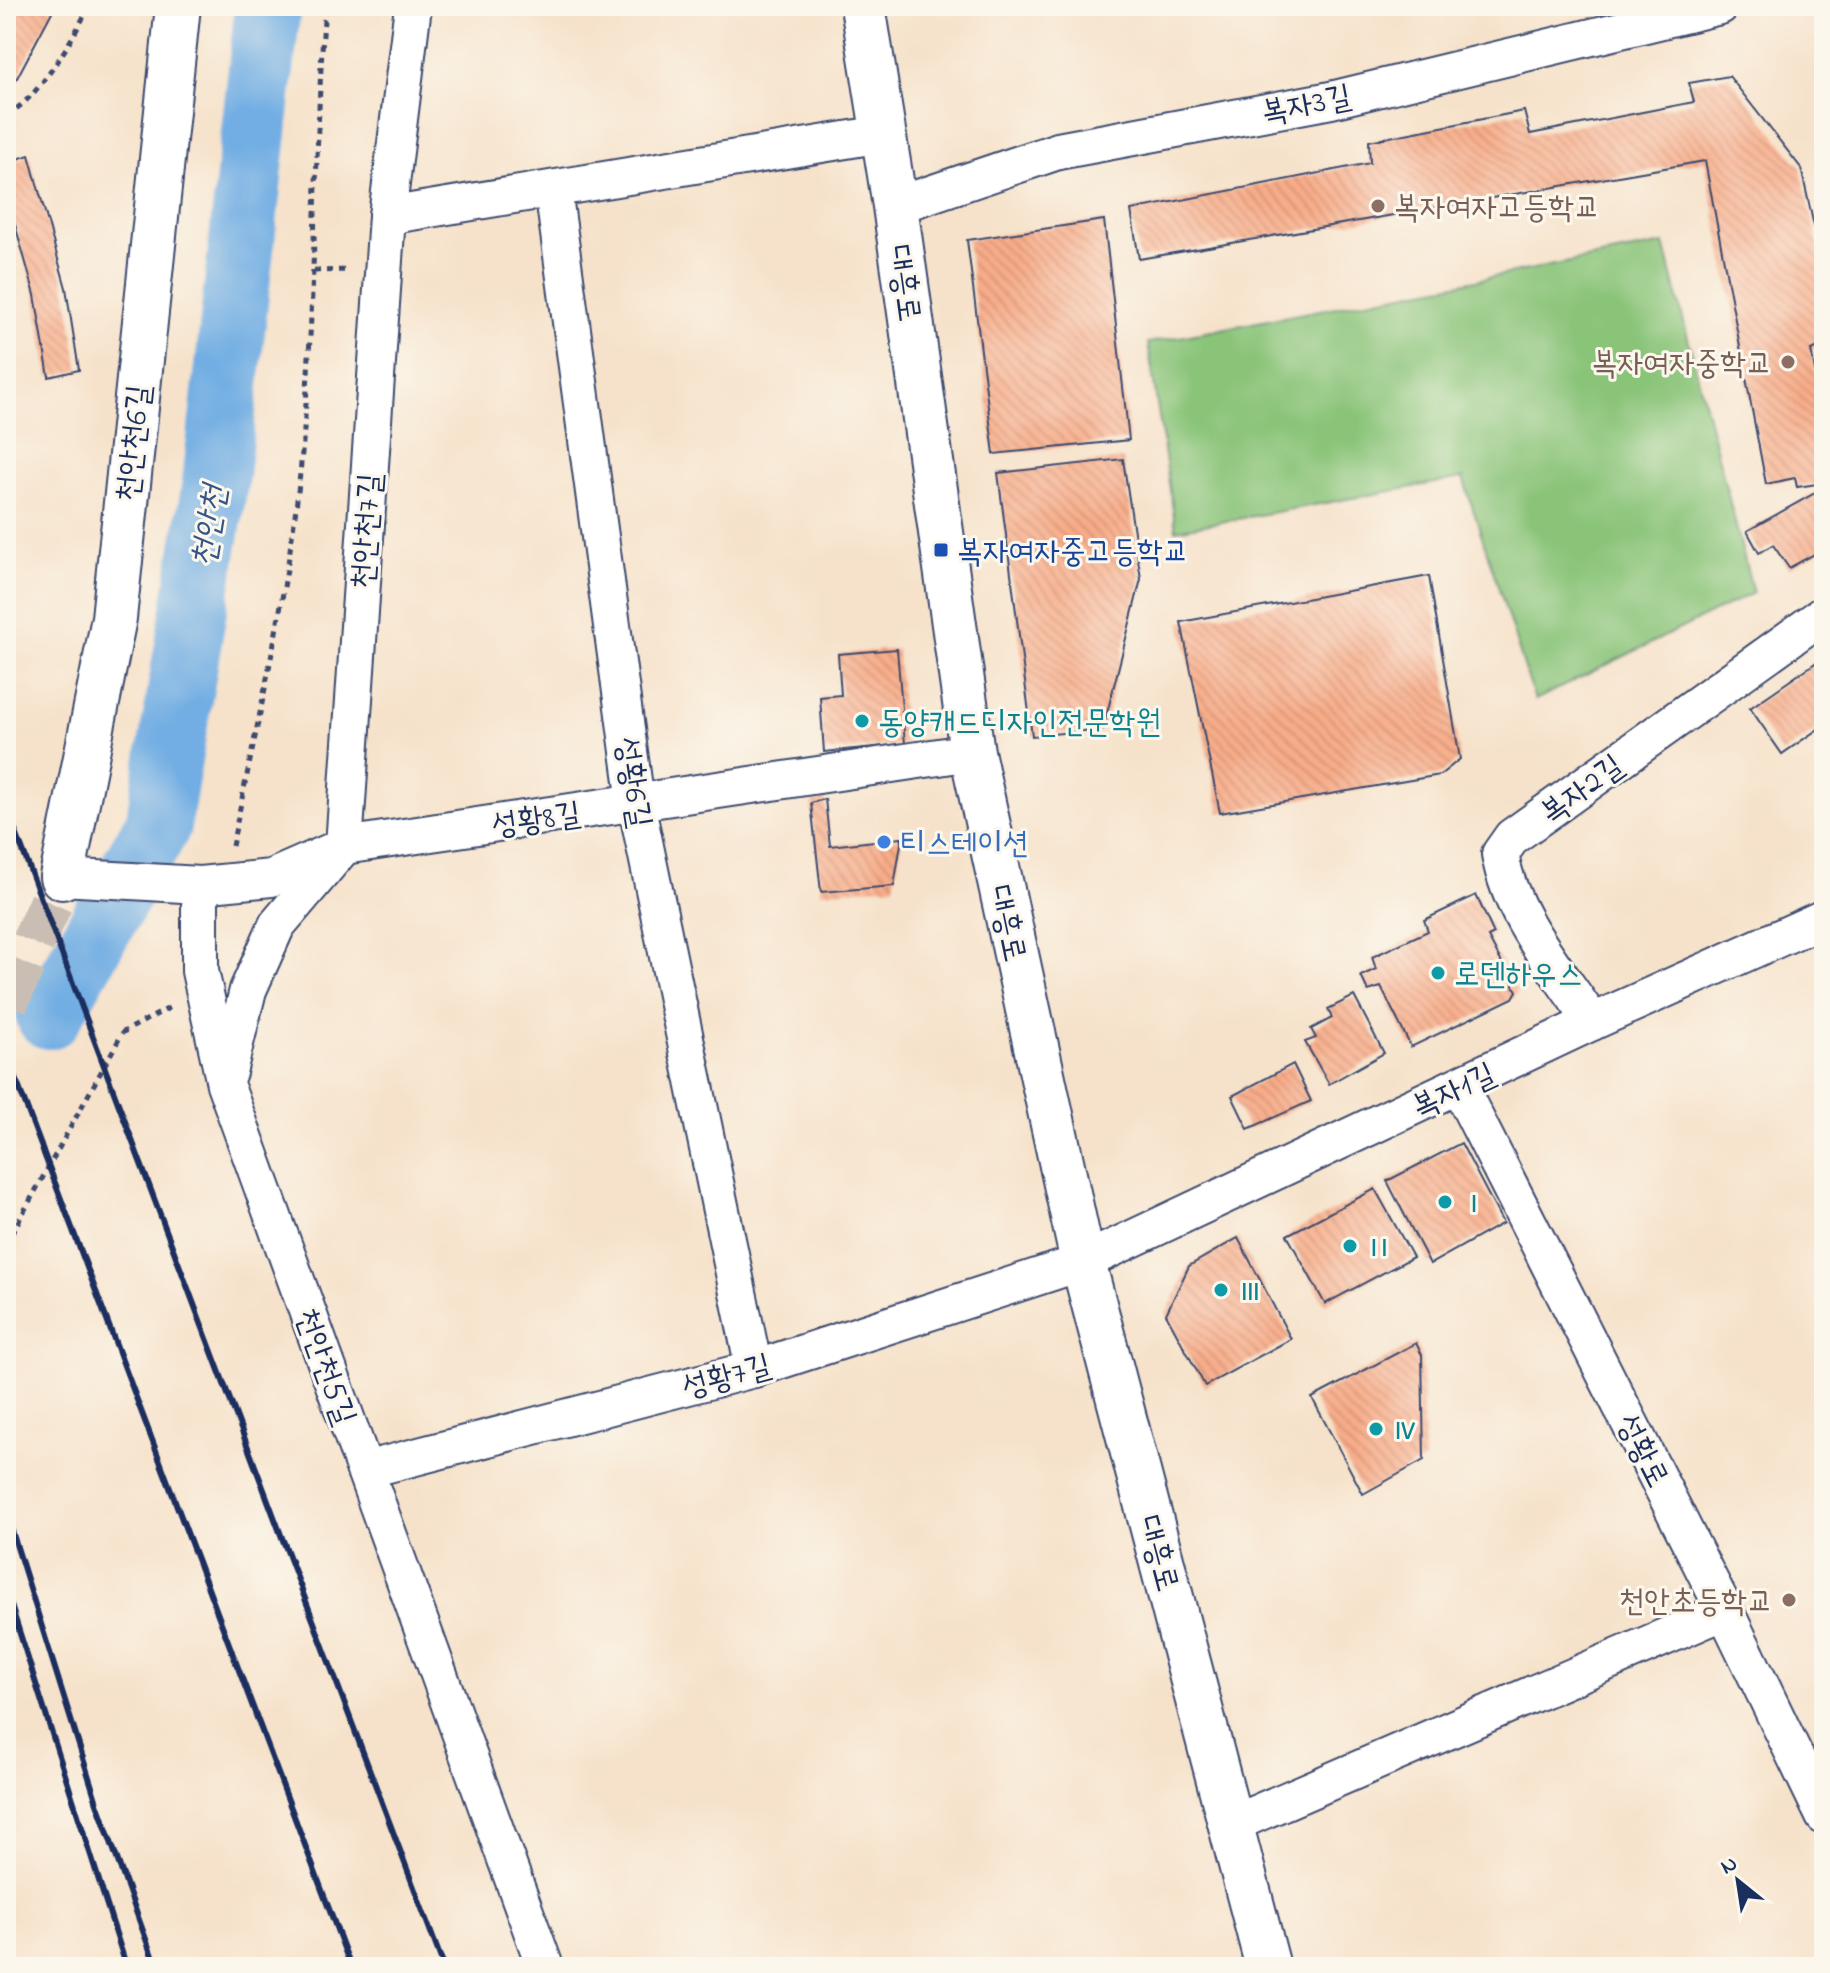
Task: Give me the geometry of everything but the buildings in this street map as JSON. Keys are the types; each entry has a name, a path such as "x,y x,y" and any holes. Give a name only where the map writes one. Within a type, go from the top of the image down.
{"street":[{"name":"천안천6길","path":"71,877 114,618 178,6"},
{"name":"천안천7길","path":"344,846 387,216 413,6"},
{"name":"대흥로","path":"863,6 895,206 972,752 1083,1262 1268,1967"},
{"name":"복자3길","path":"895,206 1058,151 1331,100 1585,20 1720,6"},
{"path":"387,216 882,134"},
{"name":"성황6길","path":"553,189 636,803 754,1369"},
{"name":"복자2길","path":"1592,1022 1521,913 1505,880 1500,854 1512,837 1824,614"},
{"name":"성황8길","path":"204,884 271,878 344,846 972,752"},
{"path":"225,1084 248,990 277,925 344,846"},
{"path":"71,877 204,884"},
{"name":"천안천5길","path":"204,884 200,971 225,1084 545,1967"},
{"name":"복자1길","path":"1083,1262 1592,1022 1824,918"},
{"name":"성황로","path":"1459,1086 1725,1611 1824,1816"},
{"name":"성황7길","path":"365,1470 754,1369 1083,1262"},
{"path":"1232,1824 1725,1611"}],"path":[{"path":"6,114 32,93 58,60 89,6"},
{"path":"204,884 267,682 298,485 312,331 325,6"},
{"path":"6,1244 123,1032 205,989"}],"green space":[{"path":"1664,244 1753,593 1535,700 1463,478 1176,530 1148,343"}],"waterway":[{"name":"천안천","path":"49,1016 158,825 215,483 268,6"}],"tunnel":[{"path":"6,1003 62,877"}],"railway":[{"path":"6,806 444,1967"},
{"path":"6,1053 351,1967"},
{"path":"6,1512 97,1803 156,1967"},
{"path":"6,1590 126,1965"}],"place":[{"name":"복자여자고등학교","path":"1378,206"},
{"name":"복자여자중학교","path":"1788,362"},
{"name":"복자여자중고등학교","path":"941,550"},
{"name":"동양캐드디자인전문학원","path":"862,721"},
{"name":"티스테이션","path":"884,842"},
{"name":"로덴하우스","path":"1438,973"},
{"name":"Ⅰ","path":"1445,1202"},
{"name":"Ⅱ","path":"1350,1246"},
{"name":"Ⅲ","path":"1221,1290"},
{"name":"Ⅳ","path":"1376,1429"},
{"name":"천안초등학교","path":"1789,1600"}]}
